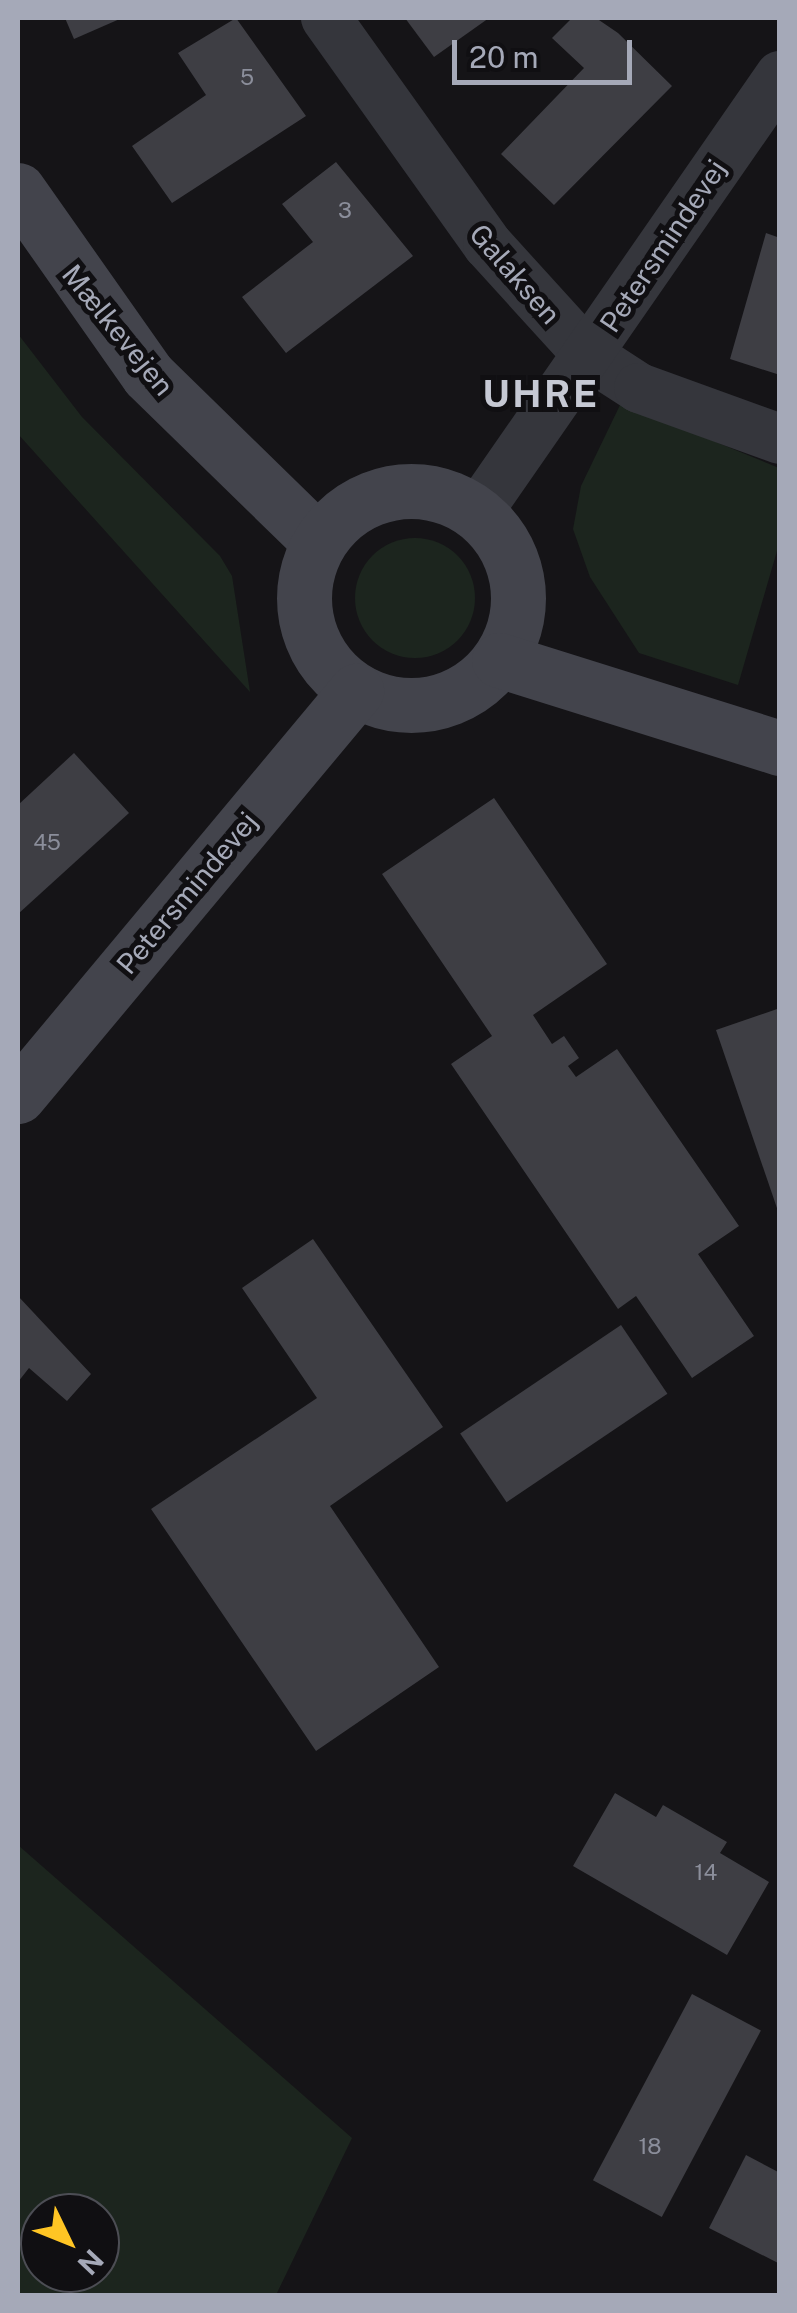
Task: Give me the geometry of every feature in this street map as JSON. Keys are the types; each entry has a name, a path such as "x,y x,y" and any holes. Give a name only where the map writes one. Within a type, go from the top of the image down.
{"street":[{"name":"Galaksen","path":"326,18 488,245 588,355 639,388 780,438"},
{"name":"Petersmindevej","path":"477,512 780,76"},
{"name":"Mælkevejen","path":"18,190 148,375 319,542"},
{"path":"404,490 477,512 511,556 518,582 518,609 499,660 434,703 356,691 321,658 304,612 319,542 356,505 404,490"},
{"path":"499,660 780,748"},
{"name":"Petersmindevej","path":"18,1096 356,691"}],"shaded area":[{"path":"18,334 82,417 220,556 232,576 250,692 18,434"},
{"path":"621,403 779,468 779,544 738,685 639,653 590,577 573,529 581,486"},
{"path":"415,538 438,542 458,555 471,575 475,598 471,621 458,641 438,654 415,658 392,654 372,641 359,621 355,598 359,575 372,555 392,542"},
{"path":"18,1845 352,2138 276,2295 18,2295"}],"building":[{"path":"65,18 122,18 74,39"},
{"path":"236,18 306,116 172,203 132,146 206,95 178,53"},
{"path":"405,18 489,18 434,57"},
{"path":"572,18 596,18 618,33 672,86 554,205 501,154 584,68 552,38"},
{"path":"336,162 413,256 286,353 242,297 313,242 282,204"},
{"path":"766,233 780,238 780,375 730,359"},
{"path":"74,753 129,813 18,914 18,805"},
{"path":"494,798 607,964 533,1015 552,1044 564,1036 579,1058 568,1066 576,1077 617,1049 739,1226 698,1254 754,1336 692,1378 636,1296 618,1309 451,1064 492,1036 382,874"},
{"path":"780,1008 780,1214 779,1214 716,1030"},
{"path":"313,1239 443,1427 330,1506 439,1667 316,1751 151,1509 317,1398 242,1288"},
{"path":"18,1296 91,1374 67,1401 29,1368 18,1382"},
{"path":"621,1325 667,1394 507,1502 460,1433"},
{"path":"615,1793 656,1817 663,1805 727,1842 720,1853 769,1882 727,1955 573,1866"},
{"path":"692,1994 761,2031 662,2217 593,2180"},
{"path":"746,2155 780,2173 780,2264 709,2228"}],"district":[{"name":"UHRE","path":"541,394"}]}
